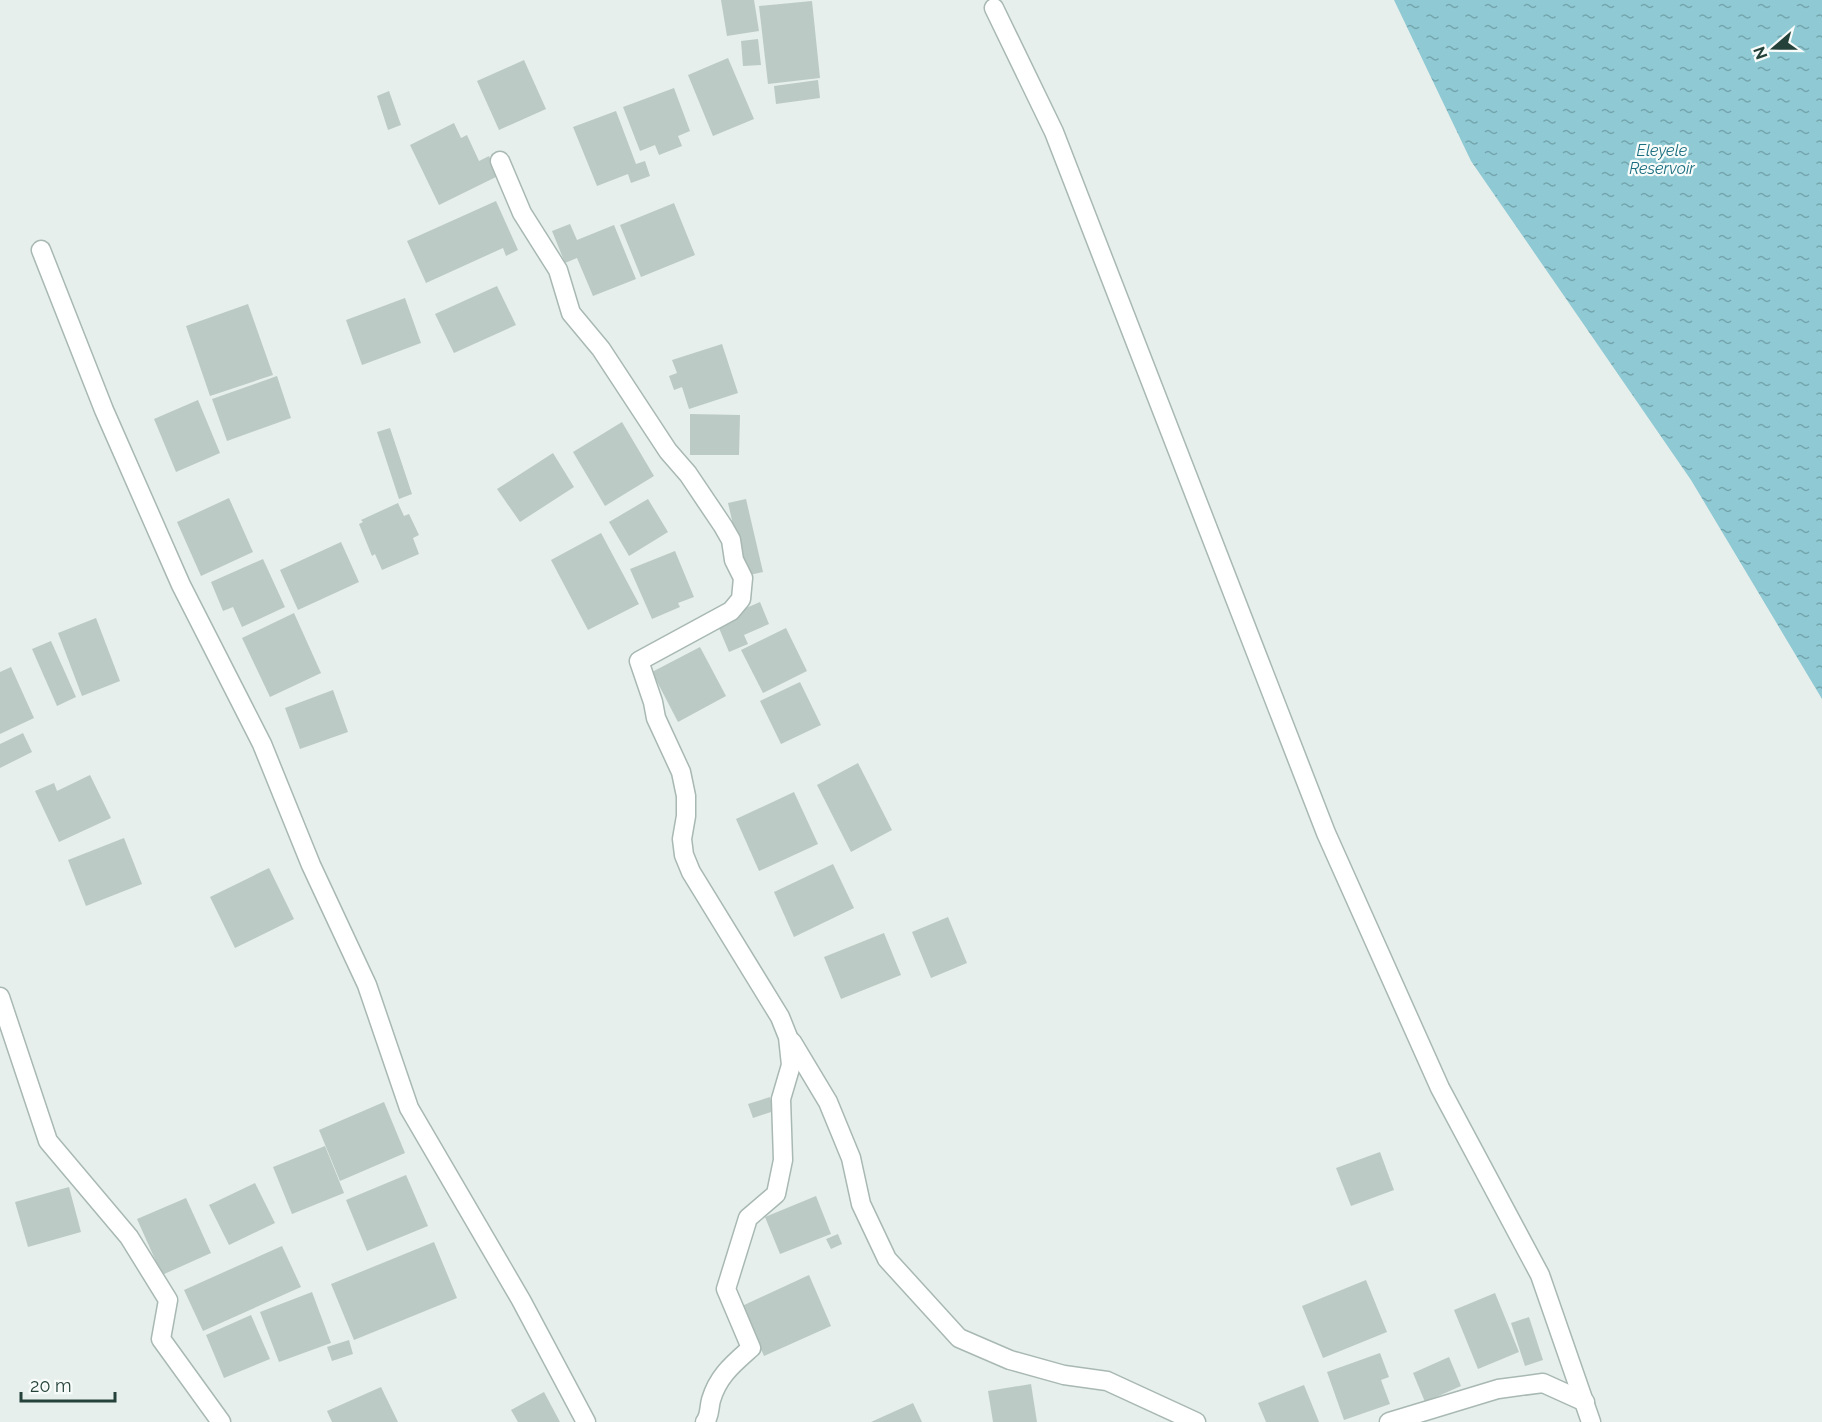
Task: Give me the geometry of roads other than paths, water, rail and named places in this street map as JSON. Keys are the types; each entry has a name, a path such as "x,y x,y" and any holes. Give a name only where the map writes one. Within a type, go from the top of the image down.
{"street":[{"path":"994,8 1054,132 1326,834 1440,1088 1540,1275 1591,1422"},
{"path":"500,161 522,213 558,270 571,313 601,349 668,451 688,474 731,540 734,560 742,578 741,599 731,610 639,660 656,718 681,772 686,796 686,816 681,839 691,872 780,1017 788,1037 828,1102 851,1158 861,1204 887,1259 959,1338 1010,1360 1064,1375 1107,1381 1196,1422"},
{"path":"41,250 104,410 181,585 262,744 311,865 367,985 409,1108 516,1290 586,1422"},
{"path":"0,997 48,1141 129,1237 152,1273 168,1300 161,1339 221,1422"},
{"path":"705,1422 708,1418 711,1399 723,1373 751,1348 726,1289 748,1218 776,1194 783,1160 781,1099 791,1065 788,1037"},
{"path":"1389,1422 1498,1389 1543,1383 1585,1402"}],"water":[{"name":"Eleyele Reservoir","path":"1394,0 1822,0 1822,699 1691,480 1471,161"}]}
